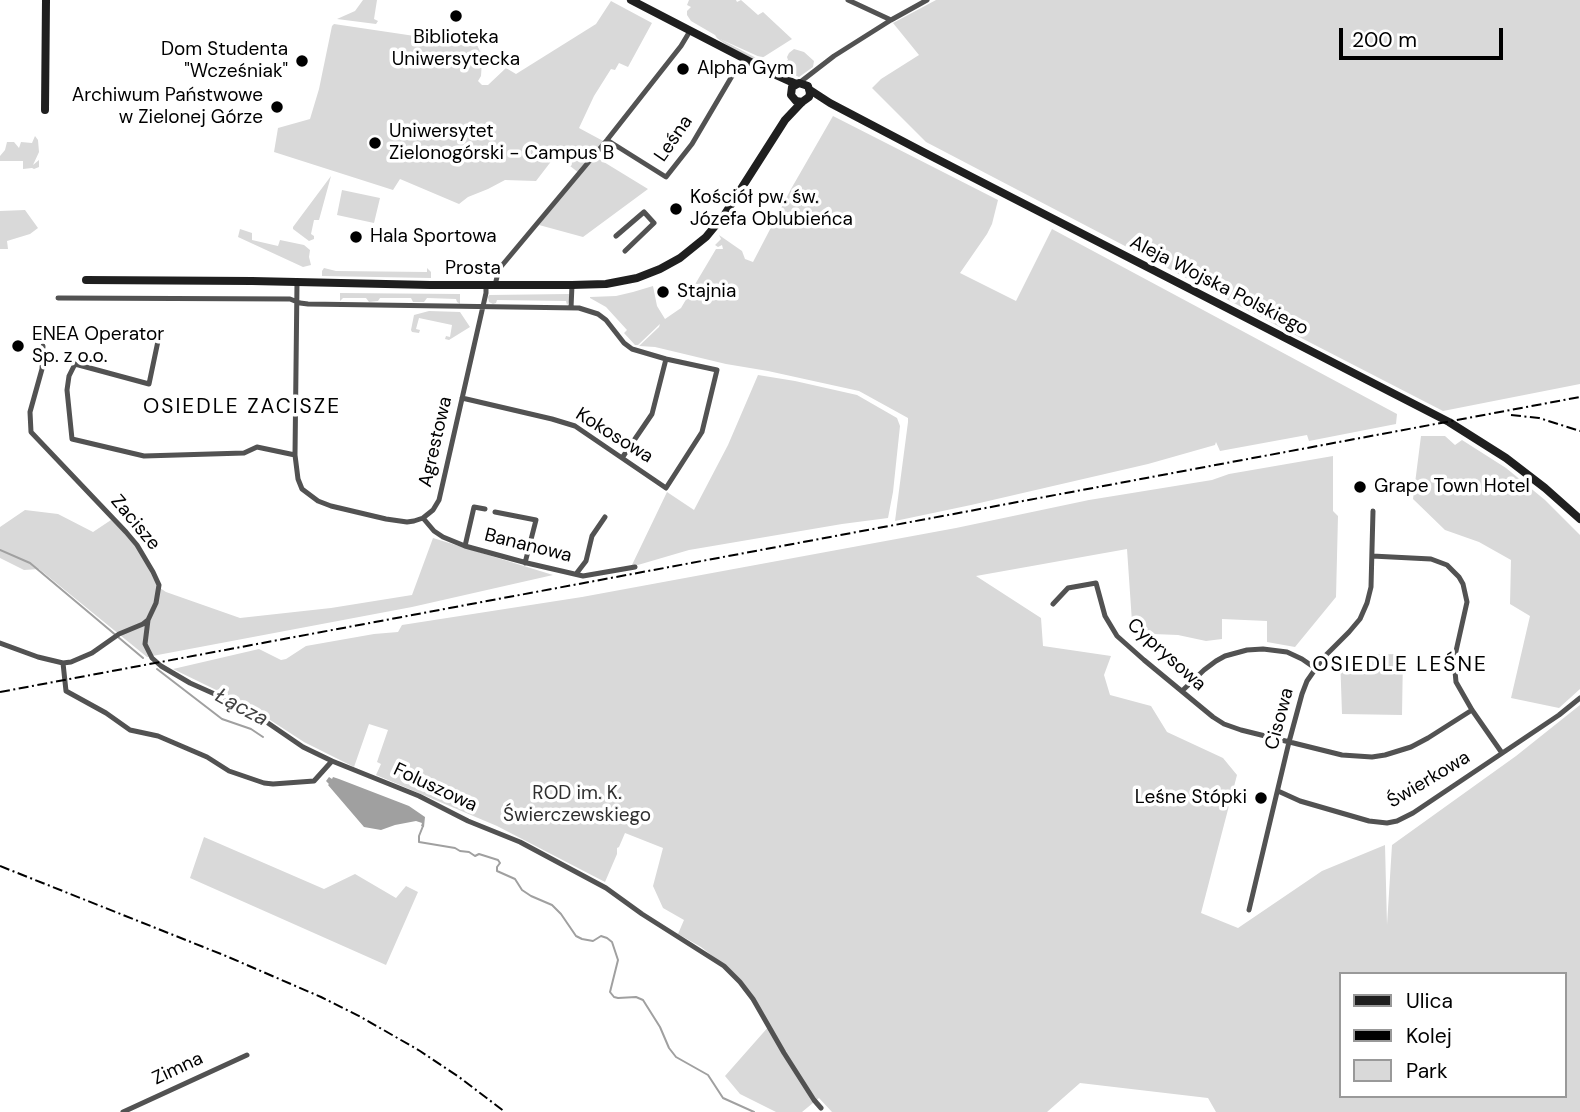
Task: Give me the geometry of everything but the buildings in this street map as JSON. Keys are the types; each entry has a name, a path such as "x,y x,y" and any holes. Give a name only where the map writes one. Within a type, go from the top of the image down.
{"main road":[{"name":"Aleja Wojska Polskiego","path":"631,0 774,74 803,86 830,103 1449,422 1510,461 1580,519"},
{"path":"45,110 47,2"},
{"name":"Aleja Wojska Polskiego","path":"774,74 791,95"},
{"path":"803,86 810,95 805,101 796,101 791,95 792,87 803,86"},
{"name":"Prosta","path":"785,120 791,95"},
{"name":"Aleja Wojska Polskiego","path":"805,101 830,103"},
{"name":"Prosta","path":"86,280 572,285 606,284 636,278 664,267 706,237 721,220 785,120 805,101"}],"street":[{"path":"848,0 891,20"},
{"path":"803,86 834,56 924,1"},
{"path":"491,285 499,269 607,140 690,31"},
{"name":"Leśna","path":"607,140 666,177 692,144 735,71 745,59"},
{"path":"616,236 644,212 654,223 625,251"},
{"path":"297,282 295,455 302,489 318,501 331,506 397,521 414,522 423,518"},
{"name":"Agrestowa","path":"423,518 433,510 439,500 483,307 491,285"},
{"path":"571,307 572,285"},
{"name":"Prosta","path":"58,298 290,299 308,304 585,308 606,320 632,349 717,370 702,432 666,488"},
{"path":"136,336 139,332 155,336 158,341 149,384 75,364 69,376 67,390 72,439 144,456 244,453 257,447 295,455"},
{"name":"Zacisze","path":"43,346 42,369 30,412 31,432 126,531 153,572 159,585 156,603 148,620 145,644 152,658 190,683 246,708 303,747 332,761"},
{"path":"622,458 652,414 666,359"},
{"name":"Kokosowa","path":"462,398 569,424 666,488"},
{"path":"465,546 474,507 485,509"},
{"name":"Cisowa","path":"1249,910 1302,694 1315,668 1360,619 1367,603 1371,587 1373,511"},
{"path":"495,512 536,520 525,563"},
{"path":"576,574 586,561 592,536 605,517"},
{"name":"Bananowa","path":"423,518 438,534 465,546 525,563 583,576 635,567"},
{"path":"1372,556 1431,558 1447,565 1459,577 1467,602 1455,653 1454,672 1460,691 1502,753"},
{"name":"Cyprysowa","path":"1053,604 1068,588 1096,583 1105,616 1117,636 1224,724 1241,730 1349,756 1367,757 1402,751 1472,710"},
{"path":"0,643 63,663 81,659 116,636 148,620"},
{"path":"1182,691 1216,661 1247,650 1272,649 1287,652 1315,668"},
{"path":"63,663 66,691 130,730 158,736 250,779 273,784 314,781 332,761"},
{"name":"Świerkowa","path":"1278,791 1310,804 1369,821 1387,823 1405,818 1570,708 1580,698"},
{"name":"Foluszowa","path":"332,761 419,796 468,821 520,842 606,888 724,966 753,999 784,1053 821,1108"},
{"name":"Zimna","path":"123,1112 247,1055"}],"green space":[{"path":"363,0 377,0 374,19 378,21 376,24 337,19 355,11"},
{"path":"689,0 741,0 758,15 763,12 792,39 762,58 720,39 762,61 757,62 735,51 691,21 687,15 691,7 687,5"},
{"path":"936,0 1580,0 1580,384 1443,411 926,142 872,88 881,79 919,55 893,23"},
{"path":"611,1 652,23 628,67 619,63 615,70 611,69 579,128 605,142 594,156 648,189 583,237 539,225 583,169 579,173 556,155 536,181 505,180 459,204 400,179 393,190 274,152 278,128 310,119 334,24 428,38 474,39 481,53 487,57 482,61 478,81 482,85 488,85 506,68 516,74 596,24"},
{"path":"794,49 804,52 814,61 813,67 799,77 774,65 775,62 781,65 788,60 789,53"},
{"path":"833,116 998,200 987,234 960,273 1016,301 1052,229 1397,414 1396,424 1309,441 1307,435 1220,451 1216,442 1215,445 1148,464 895,521 908,418 859,391 655,347 639,346 660,324 635,345 624,333 627,330 606,307 590,298 616,296 653,286 657,306 665,319 681,308 716,249 723,249 722,245 715,245 721,239 719,235 742,251 745,259 753,262"},
{"path":"35,136 39,152 33,165 39,160 39,167 23,169 23,161 0,161 7,142 14,142 19,148 21,142 32,143"},
{"path":"331,176 319,220 314,220 311,234 314,239 309,241 293,227"},
{"path":"342,190 380,198 374,223 337,215"},
{"path":"25,210 38,228 30,234 7,241 8,249 0,249 0,211"},
{"path":"240,229 252,233 252,240 278,246 280,240 304,245 310,250 311,265 303,267 238,237"},
{"path":"324,268 336,271 427,272 427,268 431,272 431,278 322,276"},
{"path":"340,293 460,294 460,304 456,299 427,298 424,302 413,302 411,298 380,298 378,301 369,302 366,298 343,298 340,301"},
{"path":"569,294 567,305 566,301 497,300 493,304 488,297 489,295"},
{"path":"429,311 460,312 470,327 449,340 445,339 446,336 450,337 452,325 419,318 416,329 420,330 419,333 412,332 414,315"},
{"path":"758,375 857,395 897,418 900,426 888,518 689,550 631,567 667,492 694,510 728,445"},
{"path":"1421,436 1445,436 1455,445 1462,440 1506,468 1545,500 1580,535 1580,689 1559,708 1511,698 1530,616 1510,604 1511,560 1479,542 1445,530 1413,499"},
{"name":"ROD im. K. Świerczewskiego","path":"1333,456 1333,511 1338,516 1336,597 1295,647 1267,642 1267,621 1222,619 1222,639 1206,641 1178,635 1153,634 1143,629 1132,622 1127,549 976,576 1041,618 1043,646 1111,656 1104,675 1110,695 1151,706 1167,732 1223,758 1237,775 1201,913 1238,928 1322,871 1385,845 1387,925 1392,845 1516,756 1580,705 1580,1112 1216,1112 1208,1098 1080,1083 1047,1112 832,1112 819,1098 802,1112 776,1112 740,1094 725,1076 770,1025 724,965 678,934 684,920 663,908 653,886 663,848 625,833 605,882 497,826 376,775 381,764 377,762 388,730 369,724 354,767 304,742 247,705 173,669 259,649 281,660 306,646 398,632 402,625 582,597 956,528 1089,500 1212,480 1229,474"},
{"path":"25,510 58,514 93,532 111,520 140,552 157,586 166,592 240,618 331,608 412,595 433,538 553,575 412,607 147,657 39,569 24,570 0,558 0,527"},
{"path":"1403,654 1402,715 1342,714 1340,655"},
{"path":"204,837 324,889 355,874 396,898 406,886 418,892 386,965 190,878"}],"shaded area":[{"path":"329,777 409,806 425,817 424,827 416,821 381,830 364,827 328,785 326,781"}],"waterway":[{"name":"Łącza","path":"0,550 30,563 143,658"},
{"name":"Łącza","path":"157,669 222,719 251,729 263,737"},
{"name":"Łącza","path":"423,826 419,842 455,848 475,856 479,854 498,860 500,863 497,871 515,879 522,890 531,896 552,905 576,936 593,941 601,936 612,942 618,960 610,992 614,997 636,997 643,1000 676,1057 708,1075 723,1098 754,1112"}],"railway":[{"path":"0,692 1580,397"},
{"path":"1511,415 1539,418 1580,431"},
{"path":"0,866 321,997 420,1051 505,1112"}],"place":[{"name":"Biblioteka Uniwersytecka","path":"456,16"},
{"name":"Dom Studenta \"Wcześniak\"","path":"302,61"},
{"name":"Alpha Gym","path":"683,69"},
{"name":"Archiwum Państwowe w Zielonej Górze","path":"277,107"},
{"name":"Uniwersytet Zielonogórski - Campus B","path":"375,143"},
{"name":"Kościół pw. św. Józefa Oblubieńca","path":"676,209"},
{"name":"Hala Sportowa","path":"356,237"},
{"name":"Stajnia","path":"663,292"},
{"name":"ENEA Operator Sp. z o.o.","path":"18,346"},
{"name":"Grape Town Hotel","path":"1360,487"},
{"name":"Leśne Stópki","path":"1261,798"}],"district":[{"name":"OSIEDLE ZACISZE","path":"242,407"},
{"name":"OSIEDLE LEŚNE","path":"1400,665"}]}
